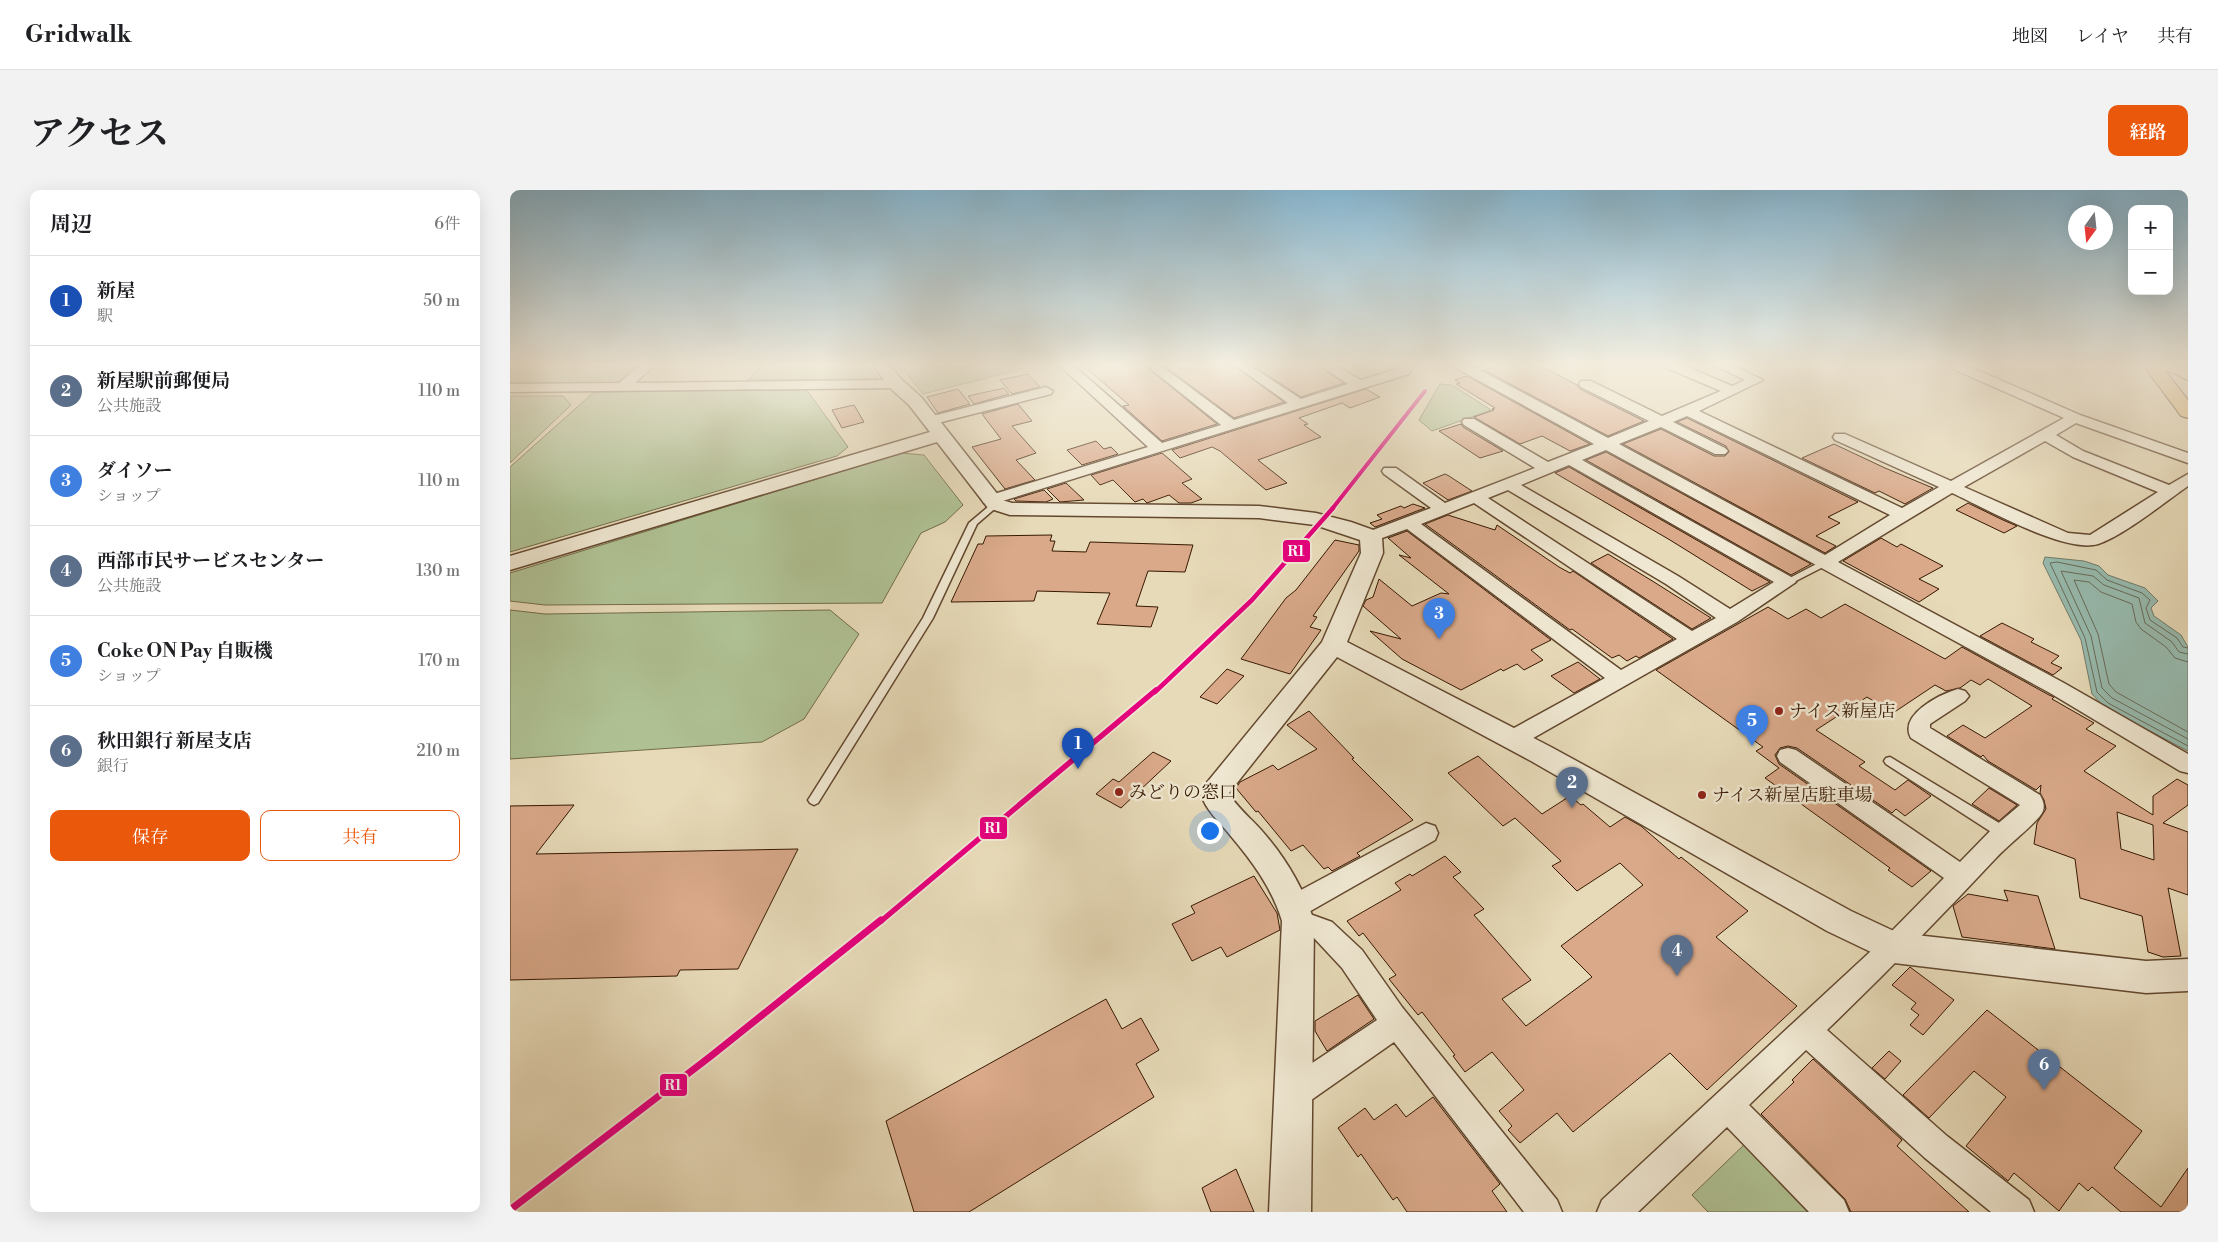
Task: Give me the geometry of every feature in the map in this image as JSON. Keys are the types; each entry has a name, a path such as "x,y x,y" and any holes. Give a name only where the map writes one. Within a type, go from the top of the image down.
{"street":[{"path":"924,413 992,502 1010,509 1277,511 1351,528 1371,537 1445,510 1682,413"},
{"path":"510,563 981,413"},
{"path":"1118,413 1159,449"},
{"path":"1215,413 1232,426"},
{"path":"992,502 1272,413"},
{"path":"1546,413 2056,688 2188,765"},
{"path":"1643,413 1720,451"},
{"path":"1691,413 1902,515"},
{"path":"2064,413 2188,458"},
{"path":"1824,563 1902,515 2076,418"},
{"path":"1469,422 1547,468"},
{"path":"2045,435 2064,444 2068,449 2078,454 2171,490"},
{"path":"1840,437 2065,538 2092,540 2103,536 2188,479"},
{"path":"1513,739 1619,678 1730,618 1786,582 1569,459"},
{"path":"1390,471 1445,510"},
{"path":"1509,484 1672,580 1730,618"},
{"path":"1476,497 1690,639"},
{"path":"1409,523 1619,678"},
{"path":"1290,1212 1297,1011 1296,913 1264,854 1217,800 1214,791 1333,645 1372,553 1371,537"},
{"path":"1333,645 1513,739 1832,917 1894,948 2146,977 2188,975"},
{"path":"1614,1212 1894,948 2004,833 2032,809 2032,801 1919,732 1919,725 1922,719 1958,696"},
{"path":"1788,756 1962,876"},
{"path":"1296,913 1426,833"},
{"path":"1296,913 1323,930 1352,959 1478,1129 1545,1212"},
{"path":"1293,1094 1397,1022"},
{"path":"1806,1031 1936,1147 2017,1212"},
{"path":"1728,1105 1832,1212"}],"lane":[{"path":"814,800 928,618 973,523 992,502"},
{"path":"1786,582 1824,563"},
{"path":"1890,761 2004,833"}],"green space":[{"path":"510,413 563,413 510,463"},
{"path":"571,413 823,413 848,447 837,456 510,552 510,467"},
{"path":"1423,413 1483,413 1432,431 1419,420"},
{"path":"901,453 924,455 963,505 945,522 921,533 882,603 545,605 510,601 510,573"},
{"path":"510,610 545,614 830,610 859,634 804,719 762,742 510,759"},
{"path":"1748,1141 1819,1212 1708,1212 1692,1195"}],"water":[{"path":"2045,557 2084,561 2099,566 2108,575 2145,588 2158,601 2151,608 2154,616 2181,635 2188,647 2188,751 2104,707 2092,694 2081,640 2043,563"}],"building":[{"path":"833,413 859,413 864,422 842,428"},
{"path":"1025,413 1032,421 1012,426 1036,453 1016,460 1035,480 1005,489 972,447 1001,439 982,414"},
{"path":"1130,413 1203,413 1217,424 1162,441"},
{"path":"1227,413 1251,413 1234,418"},
{"path":"1291,413 1314,413 1299,418 1308,424 1304,425 1321,437 1258,460 1287,483 1266,490 1220,451 1212,447 1180,458 1172,450"},
{"path":"1486,413 1533,413 1590,444 1570,451 1542,436 1520,444 1474,417"},
{"path":"1564,413 1627,413 1644,421 1608,436"},
{"path":"1687,418 1858,502 1828,517 1840,523 1816,536 1836,546 1825,553 1623,444 1661,429 1714,456 1725,456 1729,452 1726,446 1677,422"},
{"path":"1461,424 1503,451 1480,458 1439,431"},
{"path":"1096,441 1104,449 1111,447 1118,454 1082,465 1067,450"},
{"path":"1834,444 1933,488 1905,504 1879,491 1875,493 1802,458"},
{"path":"1606,452 1811,564 1791,575 1586,460"},
{"path":"1162,453 1192,479 1182,483 1202,499 1191,503 1179,503 1169,495 1147,503 1143,499 1135,502 1113,480 1100,485 1091,475"},
{"path":"1569,467 1770,582 1752,591 1670,540 1555,473"},
{"path":"1445,474 1472,491 1448,500 1423,483"},
{"path":"1066,483 1084,500 1060,502 1047,489"},
{"path":"1044,490 1053,499 1046,502 1016,501 1014,499"},
{"path":"1968,503 2017,526 2004,533 1956,510"},
{"path":"1413,504 1425,508 1375,527 1370,523 1382,519 1377,515 1401,506 1404,508"},
{"path":"1448,515 1495,530 1497,525 1559,567 1570,573 1573,571 1673,639 1639,658 1636,656 1627,661 1619,655 1612,658 1572,629 1570,630 1425,524"},
{"path":"1407,531 1551,640 1531,650 1543,660 1524,670 1517,664 1503,671 1501,669 1461,690 1402,659 1370,631 1401,639 1363,606 1366,600 1373,597 1379,579 1412,606 1441,593 1449,594 1399,555 1411,558 1388,538"},
{"path":"1052,535 1050,541 1055,541 1052,551 1086,552 1090,542 1193,545 1185,572 1148,571 1136,606 1158,607 1151,627 1097,624 1110,593 1037,591 1034,601 951,602 978,544 983,544 986,536"},
{"path":"1881,538 1897,547 1901,544 1943,566 1919,579 1939,589 1919,602 1843,561"},
{"path":"1335,540 1359,545 1359,551 1313,616 1317,617 1310,627 1321,630 1290,674 1241,659 1286,598 1296,590"},
{"path":"1608,554 1711,618 1692,629 1591,563"},
{"path":"1845,604 1945,659 1962,647 2054,697 2052,699 2094,723 2086,729 2116,746 2084,771 2153,815 2153,796 2177,779 2188,785 2188,805 2163,823 2188,832 2188,895 2168,888 2181,956 2163,957 2148,952 2142,916 2080,898 2075,859 2034,844 2037,823 2046,809 2040,793 2041,785 2036,790 1988,761 1983,755 1981,757 1947,736 1963,725 1985,738 2032,706 1988,679 1980,685 1971,680 1960,688 1946,691 1935,685 1893,713 1867,697 1816,730 1865,762 1859,766 1895,790 1908,780 1931,796 1905,816 1896,809 1892,813 1797,748 1788,746 1780,748 1775,755 1779,764 1931,871 1912,887 1888,870 1890,868 1765,778 1779,768 1756,751 1763,747 1656,670 1768,607 1788,619 1806,609 1821,618","holes":["2117,812 2153,825 2154,860 2121,849"]},
{"path":"2002,623 2034,639 2031,642 2059,656 2051,663 2062,668 2053,675 1980,636"},
{"path":"1578,662 1600,679 1574,693 1551,676"},
{"path":"1227,669 1244,676 1217,704 1200,697"},
{"path":"1309,711 1354,758 1352,759 1413,820 1357,853 1360,856 1332,871 1328,867 1324,869 1303,845 1291,851 1236,788 1240,782 1273,765 1278,770 1317,749 1287,725"},
{"path":"1153,752 1171,761 1121,808 1096,794 1113,779 1119,782"},
{"path":"1478,756 1542,814 1570,796 1581,805 1583,804 1610,827 1625,817 1641,826 1679,859 1681,857 1748,911 1716,937 1797,1006 1707,1090 1670,1053 1573,1132 1557,1113 1520,1143 1508,1130 1512,1126 1499,1111 1524,1090 1492,1052 1465,1072 1453,1056 1455,1055 1422,1012 1418,1015 1389,979 1396,975 1363,933 1359,936 1347,921 1401,890 1395,883 1410,874 1412,876 1445,856 1461,872 1453,877 1484,909 1474,915 1531,980 1502,999 1526,1026 1592,977 1561,946 1643,885 1620,863 1577,891 1552,866 1561,861 1515,818 1503,826 1448,773"},
{"path":"1989,788 2017,805 1999,821 1972,804"},
{"path":"574,805 536,854 798,849 738,969 680,970 677,976 510,980 510,806"},
{"path":"1254,876 1277,913 1280,930 1227,957 1221,947 1192,961 1172,924 1195,913 1191,906"},
{"path":"2004,890 2038,896 2055,949 1962,937 1953,906 1968,894 2008,901"},
{"path":"1910,967 1954,1000 1923,1035 1910,1025 1919,1015 1911,1009 1916,1003 1892,985"},
{"path":"1358,995 1374,1019 1327,1051 1315,1031 1315,1021"},
{"path":"1106,999 1122,1029 1141,1018 1159,1050 1136,1064 1154,1097 969,1212 914,1212 886,1121"},
{"path":"1987,1010 2142,1131 2114,1168 2161,1207 2188,1168 2188,1212 2121,1212 2092,1187 2088,1191 2079,1183 2059,1211 2014,1173 2008,1181 1966,1146 2006,1097 1974,1071 1929,1118 1903,1095"},
{"path":"1889,1051 1901,1061 1885,1079 1872,1068"},
{"path":"1813,1059 1902,1140 1897,1146 1969,1212 1851,1212 1845,1199 1761,1114 1794,1082 1792,1080"},
{"path":"1433,1097 1500,1184 1492,1191 1507,1212 1407,1212 1397,1197 1393,1200 1361,1154 1358,1157 1338,1128 1365,1108 1374,1120 1396,1104 1406,1117"},
{"path":"1236,1169 1254,1212 1211,1212 1202,1188"}],"transit line":[{"name":"R1","path":"510,1210 711,1056 909,898 1180,669 1279,572 1329,513 1408,413"}],"place":[{"name":"ダイソー","path":"1439,639"},
{"name":"ナイス新屋店","path":"1779,711"},
{"name":"Coke ON Pay 自販機","path":"1752,746"},
{"name":"新屋","path":"1078,769"},
{"name":"みどりの窓口","path":"1119,792"},
{"name":"ナイス新屋店駐車場","path":"1702,795"},
{"name":"新屋駅前郵便局","path":"1572,808"},
{"name":"西部市民サービスセンター","path":"1677,976"},
{"name":"秋田銀行 新屋支店","path":"2044,1090"}]}
